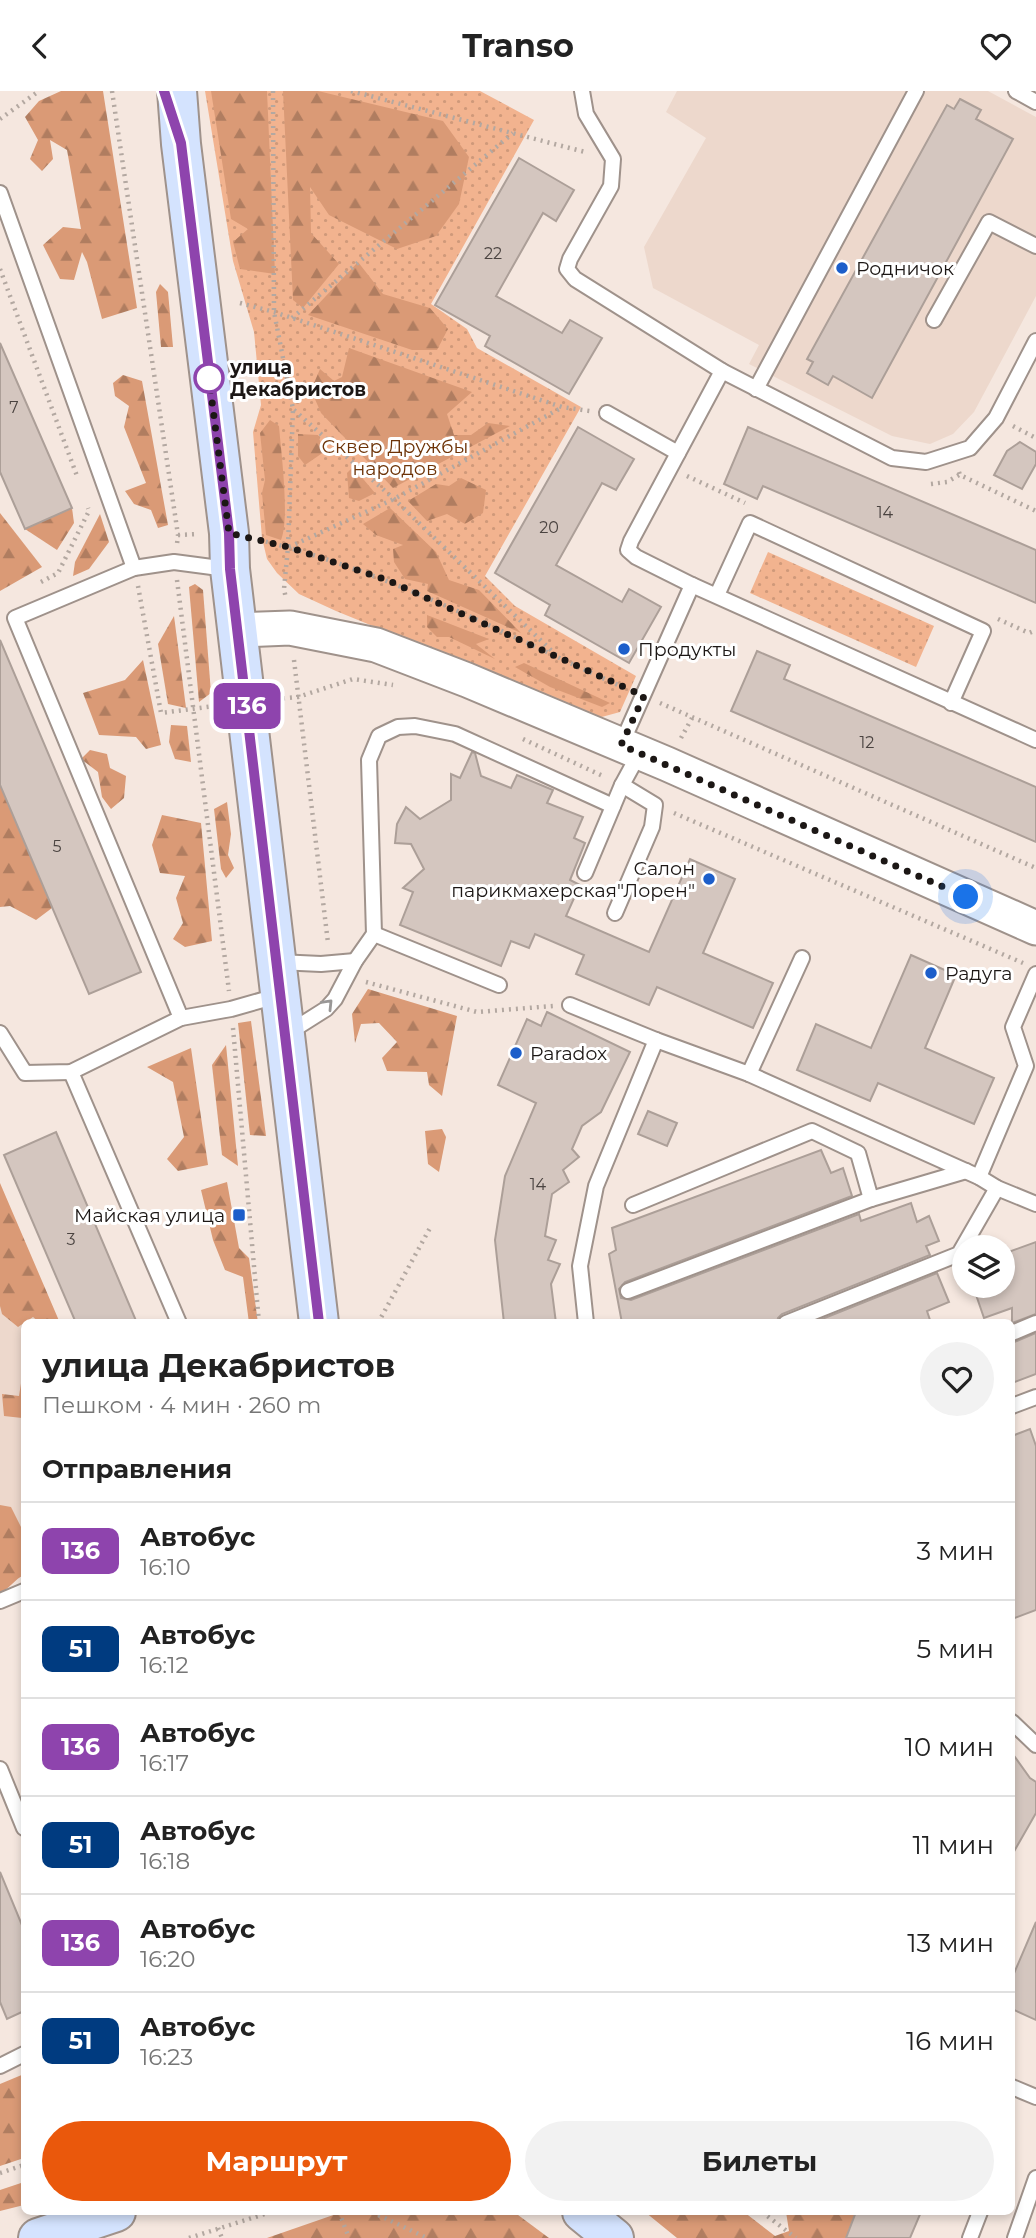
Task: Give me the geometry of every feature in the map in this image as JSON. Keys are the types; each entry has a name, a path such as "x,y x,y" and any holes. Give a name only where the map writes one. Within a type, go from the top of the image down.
{"main road":[{"path":"164,91 181,143"},
{"path":"177,91 319,1319"},
{"path":"38,2238 107,2215"},
{"path":"586,2215 614,2238"}],"street":[{"path":"238,630 290,628 376,645 630,748 1036,928"}],"lane":[{"path":"582,91 586,114 613,159 611,186 567,269 575,278 722,371 892,458 926,462 970,448 996,418 1036,341"},
{"path":"756,389 916,91"},
{"path":"1016,91 1036,102"},
{"path":"0,193 134,568"},
{"path":"934,320 989,222 1036,246"},
{"path":"722,371 628,550 636,558 692,586 1036,740"},
{"path":"607,413 678,453"},
{"path":"717,595 750,523 983,631 951,703"},
{"path":"181,1019 15,618 134,568 229,551"},
{"path":"585,873 622,785 644,696 692,586"},
{"path":"286,1033 326,1009 335,999 355,961 374,935 369,759 379,736 398,727 415,726 455,734 613,806"},
{"path":"614,913 652,827 655,805 622,785"},
{"path":"374,935 499,985"},
{"path":"749,1074 802,958"},
{"path":"0,1033 25,1073 71,1072 181,1019 231,1009 280,979 330,963 355,961"},
{"path":"628,1291 872,1199 973,1174 1026,1066 1013,1027 1036,974"},
{"path":"570,1005 656,1041 749,1074 1036,1204"},
{"path":"586,1319 580,1266 596,1186 656,1041"},
{"path":"71,1072 177,1319"},
{"path":"633,1205 812,1131 858,1153 872,1199"},
{"path":"796,1319 959,1254 997,1188"},
{"path":"1015,1332 1036,1324"},
{"path":"1015,1405 1036,1397"},
{"path":"0,1601 21,1592"},
{"path":"1015,1725 1036,1745"},
{"path":"0,1769 21,1821"},
{"path":"0,2066 21,2056"},
{"path":"1015,2088 1036,2097"},
{"path":"1014,2238 1036,2178"},
{"path":"970,2238 979,2215"}],"path":[{"path":"0,119 39,91"},
{"path":"112,91 178,535 174,562 231,1009 260,1319"},
{"path":"273,91 274,312 293,409 288,547"},
{"path":"351,91 613,159"},
{"path":"291,318 513,133"},
{"path":"0,269 80,485"},
{"path":"178,535 229,551 288,547 394,499 562,407 240,303"},
{"path":"293,409 394,499 559,658"},
{"path":"960,475 1036,511"},
{"path":"38,584 58,573 89,511 85,498"},
{"path":"288,547 387,580 1036,868"},
{"path":"134,568 161,713"},
{"path":"298,697 330,963"},
{"path":"655,805 1023,963"},
{"path":"346,976 477,1012 570,1005"},
{"path":"380,1319 430,1228"},
{"path":"0,2173 21,2166"},
{"path":"189,2238 261,2215"},
{"path":"340,2215 349,2238"},
{"path":"378,2215 427,2238"},
{"path":"766,2215 796,2238"},
{"path":"218,2228 222,2238"}],"shaded area":[{"name":"Родничок","path":"677,91 988,91 1036,117 1036,296 974,412 953,434 930,444 892,436 749,364 759,345 653,288 644,247 706,138 666,112"},
{"path":"0,1206 47,1319 21,1319 21,1576 0,1586"}],"green space":[{"path":"61,91 103,91 137,308 102,319 82,252 74,280 60,279 43,245 63,227 81,229 67,150 50,140 53,159 42,171 30,159 38,140 25,117 39,101"},
{"name":"Сквер Дружбы народов","path":"205,91 480,91 534,120 431,304 467,329 477,348 581,407 485,576 515,606 636,676 620,712 598,718 336,611 299,594 267,559 262,538 253,432 261,405 254,332 233,261"},
{"path":"211,91 267,91 275,274 240,269 233,242 248,229 231,219"},
{"path":"283,91 318,91 443,121 469,157 459,204 436,236 397,249 329,215 310,187 311,233 339,264 303,308 293,300"},
{"path":"358,262 383,294 430,308 448,329 437,350 412,350 308,315"},
{"path":"160,284 168,292 173,347 161,347 156,292"},
{"path":"349,348 472,392 447,414 454,435 471,435 488,423 510,426 393,488 321,413 311,390 320,369 334,381 342,377"},
{"path":"123,375 142,381 168,525 158,528 151,510 134,504 125,491 146,483 124,427 129,406 115,396 113,383"},
{"path":"270,420 279,426 285,501 281,540 266,535 262,493 265,480 260,433"},
{"path":"298,434 318,435 324,452 305,465 298,456"},
{"path":"353,467 375,493 359,501 349,498 347,473"},
{"path":"461,478 486,490 483,513 465,524 447,514 427,521 408,501 436,484 449,486"},
{"path":"72,508 74,523 57,550 25,529"},
{"path":"390,508 436,552 449,580 479,590 521,633 427,591 428,584 405,579 394,562 393,549 403,545 376,535 363,524"},
{"path":"0,513 42,567 0,591"},
{"path":"100,514 109,542 89,569 73,576 75,562"},
{"path":"768,552 934,626 916,667 750,593"},
{"path":"195,584 203,590 211,693 199,702 189,587"},
{"path":"427,615 489,639 476,644 495,659 449,637 437,637 427,627"},
{"path":"174,616 186,708 168,704 158,644"},
{"path":"143,660 161,745 146,749 136,737 99,735 83,693 125,680"},
{"path":"524,663 610,703 602,707 550,687 515,667"},
{"path":"171,725 187,726 191,762 175,759 169,742"},
{"path":"90,750 107,754 110,768 126,776 124,798 111,809 102,797 98,772 81,759"},
{"path":"0,785 52,908 36,920 10,906 0,907"},
{"path":"227,802 231,834 228,855 234,868 226,878 221,869 214,809"},
{"path":"162,815 201,823 212,941 185,947 173,939 183,923 176,898 185,876 160,873 152,845"},
{"path":"368,989 457,1016 442,1096 429,1085 427,1072 387,1071 382,1058 397,1042 379,1023 361,1024 355,1043 352,1014"},
{"path":"251,1021 266,1136 250,1135 238,1023"},
{"path":"226,1045 238,1166 222,1155 212,1065"},
{"path":"191,1048 208,1165 178,1171 167,1159 184,1137 173,1082 147,1067"},
{"path":"442,1129 446,1137 439,1172 428,1164 425,1131"},
{"path":"227,1182 239,1248 249,1258 257,1319 248,1319 243,1277 225,1270 213,1240 201,1190"},
{"path":"0,1183 58,1319 21,1319 21,1325 18,1327 2,1314"},
{"path":"21,1383 21,1418 4,1416 2,1394 19,1396"},
{"path":"0,1505 11,1507 21,1527 21,1577 0,1593"},
{"path":"21,2075 21,2159 0,2166 0,2084"},
{"path":"21,2183 21,2206 0,2211 0,2190"},
{"path":"333,2215 518,2215 549,2238 267,2238"},
{"path":"649,2215 748,2215 775,2236 789,2231 786,2215 855,2215 846,2238 677,2238"}],"building":[{"path":"960,99 981,110 976,119 1013,139 872,398 833,376 828,385 807,373 813,362 807,359 947,105 954,109"},
{"path":"519,158 574,190 556,221 543,213 496,296 562,333 570,320 602,338 569,394 485,346 490,336 435,305"},
{"path":"0,343 72,508 25,529 0,472"},
{"path":"578,427 634,459 616,490 602,483 556,565 622,602 629,589 661,607 629,663 545,615 550,605 495,573"},
{"path":"748,427 1036,550 1036,603 763,486 757,499 724,484"},
{"path":"1020,442 1036,452 1036,464 1022,489 994,475 1007,451"},
{"path":"0,640 141,972 89,994 0,785"},
{"path":"757,651 790,665 784,679 1036,787 1036,842 731,711"},
{"path":"472,752 475,753 481,776 511,788 517,775 553,790 547,803 583,817 574,838 585,843 570,880 580,885 566,916 649,952 690,859 735,879 703,953 773,983 753,1028 657,987 649,1005 576,974 584,955 535,934 529,948 511,941 501,966 400,925 413,892 403,888 424,869 411,844 395,843 397,824 406,807 420,819 451,800 451,774 460,778"},
{"path":"911,955 956,975 925,1048 994,1078 974,1124 878,1083 870,1101 797,1070 816,1024 871,1048"},
{"path":"547,1012 630,1052 601,1112 582,1126 572,1149 579,1157 563,1170 569,1182 552,1194 545,1236 556,1240 548,1260 560,1264 551,1284 555,1319 504,1319 495,1240 505,1176 536,1103 498,1085 527,1019 541,1026"},
{"path":"648,1111 677,1123 667,1146 638,1134"},
{"path":"56,1132 135,1319 74,1319 4,1155"},
{"path":"821,1150 831,1173 843,1168 852,1196 625,1282 619,1289 621,1298 631,1300 859,1214 861,1221 911,1203 917,1222 929,1216 939,1241 926,1246 930,1255 782,1314 778,1319 621,1319 609,1254 616,1250 612,1228"},
{"path":"1036,1242 1036,1314 1015,1322 1012,1319 1012,1308 984,1318 977,1298 1015,1298 1015,1250"},
{"path":"937,1273 949,1302 927,1311 930,1319 822,1319"},
{"path":"1036,1333 1036,1374 1015,1382 1015,1342"},
{"path":"1030,1429 1036,1446 1036,1610 1015,1618 1015,1435"},
{"path":"1015,1757 1036,1782 1036,1813 1015,1850"},
{"path":"0,1872 21,1923 21,2012 7,2019 0,2002"},
{"path":"1036,1922 1036,2020 1015,2010 1015,1971"},
{"path":"855,2215 920,2215 910,2238 846,2238"}],"bus line":[{"name":"136","path":"164,91 181,143 229,533 230,569 319,1319"}],"place":[{"name":"Родничок","path":"842,268"},
{"name":"улица Декабристов","path":"209,378"},
{"name":"Продукты","path":"624,649"},
{"name":"Салон парикмахерская\"Лорен\"","path":"709,879"},
{"name":"Радуга","path":"931,973"},
{"name":"Paradox","path":"516,1053"},
{"name":"Майская улица","path":"239,1215"}],"route":[{"path":"209,378 229,533 288,547 387,580 644,696 621,745 966,897"}]}
